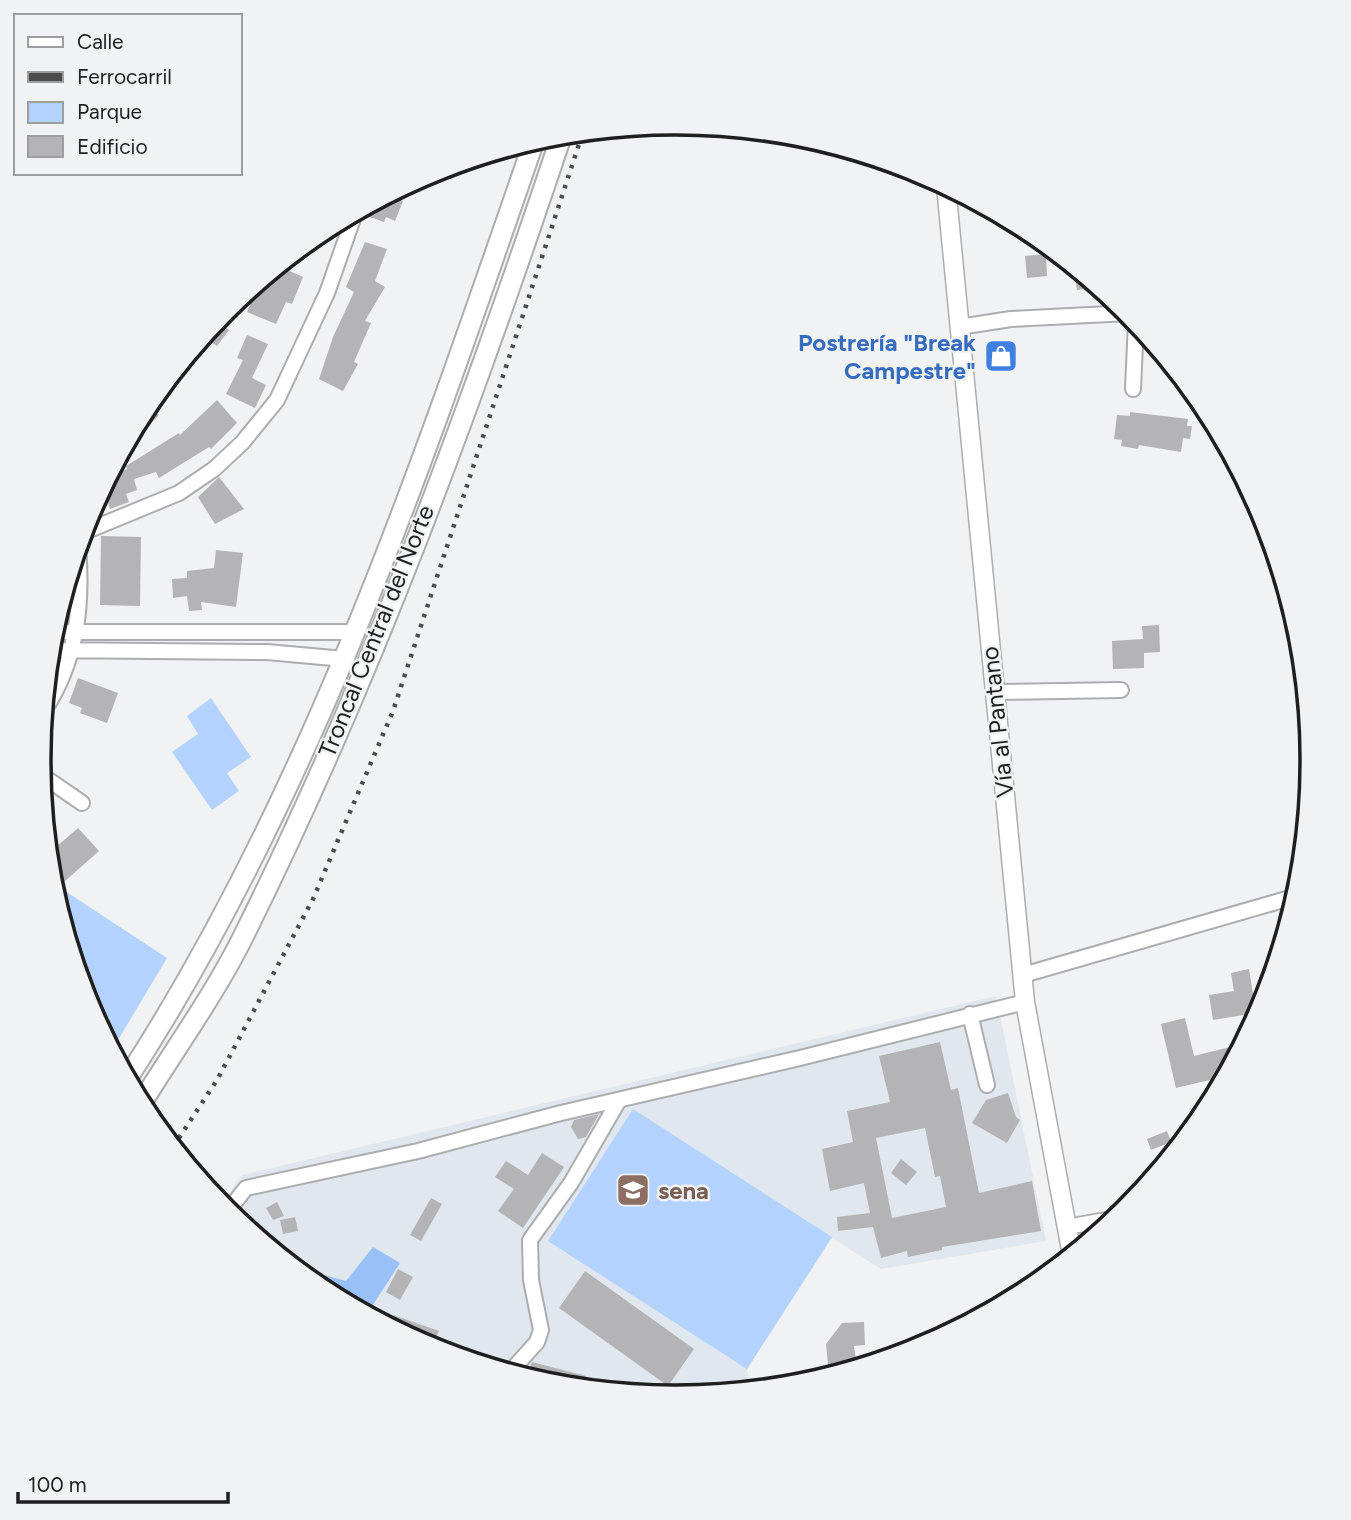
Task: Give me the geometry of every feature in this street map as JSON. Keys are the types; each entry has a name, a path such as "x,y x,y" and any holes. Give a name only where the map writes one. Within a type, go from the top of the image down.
{"highway":[{"name":"Troncal Central del Norte","path":"147,1093 246,932 371,657 516,272 558,146"},
{"name":"Troncal Central del Norte","path":"133,1070 217,930 356,632 453,374 530,153"}],"main road":[{"name":"Vía al Pantano","path":"947,198 1025,1002 1070,1244"}],"street":[{"path":"96,527 179,493 214,468 242,443 278,400 327,293 350,227"},
{"path":"959,327 1011,319 1113,314"},
{"path":"1133,388 1135,338"},
{"path":"55,687 72,652 81,585 80,572"},
{"path":"65,629 76,632 356,632"},
{"path":"201,652 202,630"},
{"path":"61,650 267,652 344,659"},
{"path":"995,692 1121,690"},
{"path":"52,782 82,803"},
{"path":"1023,975 1284,900"},
{"path":"235,1202 246,1188 418,1151 1025,1002"},
{"path":"970,1014 987,1085"},
{"path":"517,1364 537,1342 541,1330 531,1280 530,1240 571,1183 619,1100"},
{"path":"1067,1227 1096,1222"}],"shaded area":[{"name":"sena","path":"996,996 1046,1241 881,1269 832,1238 747,1369 749,1380 676,1385 635,1383 554,1373 475,1352 436,1337 363,1301 295,1256 234,1202 228,1195 242,1175"},
{"path":"373,1247 400,1263 372,1306 321,1274 346,1281"}],"green space":[{"path":"211,698 251,757 227,773 239,791 212,810 172,752 198,734 187,716"},
{"path":"65,891 167,958 118,1041 84,961"},
{"path":"633,1109 832,1237 747,1369 548,1241"}],"building":[{"path":"400,200 403,201 395,221 386,217 384,222 368,216"},
{"path":"365,242 387,249 375,281 385,287 365,321 371,323 354,362 358,364 343,391 319,379 333,337 354,292 346,287"},
{"path":"1042,254 1046,257 1047,276 1027,278 1025,256"},
{"path":"288,270 303,277 292,304 286,302 276,324 247,312 251,302"},
{"path":"1076,280 1085,289 1077,290"},
{"path":"225,327 229,330 217,346 212,342"},
{"path":"247,335 268,344 252,378 266,385 255,408 226,394 243,360 237,358"},
{"path":"217,400 237,423 211,449 209,447 159,478 156,472 134,479 137,490 126,494 129,502 110,509 106,503 122,471 127,469 126,466 179,433 180,435"},
{"path":"156,412 159,415 147,427"},
{"path":"1130,412 1188,419 1187,426 1192,426 1190,439 1183,438 1181,452 1139,445 1138,449 1121,446 1122,440 1114,439 1117,415 1130,416"},
{"path":"219,477 244,509 215,524 198,497"},
{"path":"101,536 141,537 140,606 100,605"},
{"path":"216,550 243,553 236,607 201,602 202,610 189,611 187,596 173,598 172,579 187,578 187,571 214,568"},
{"path":"1159,625 1160,652 1144,653 1144,668 1113,669 1112,641 1143,639 1142,626"},
{"path":"78,678 118,693 107,723 80,713 82,708 69,703"},
{"path":"78,828 99,851 64,882 57,846"},
{"path":"1249,969 1253,999 1246,1015 1213,1020 1209,995 1234,991 1231,973"},
{"path":"1185,1018 1194,1056 1230,1047 1212,1079 1176,1088 1161,1024"},
{"path":"940,1042 951,1090 958,1088 979,1193 1032,1181 1041,1231 942,1247 942,1250 908,1257 907,1251 881,1258 873,1227 838,1231 837,1217 870,1213 864,1183 830,1191 822,1149 853,1142 847,1111 890,1102 879,1056","holes":["925,1128 935,1177 940,1176 946,1207 892,1218 876,1138"]},
{"path":"1008,1093 1016,1117 1020,1120 1007,1143 972,1123 986,1100"},
{"path":"599,1114 586,1137 578,1139 571,1127 574,1120"},
{"path":"1167,1131 1170,1141 1151,1150 1147,1139"},
{"path":"542,1153 564,1167 523,1228 498,1211 514,1189 495,1177 506,1161 528,1175"},
{"path":"901,1159 917,1172 906,1185 891,1173"},
{"path":"431,1198 442,1204 421,1241 410,1235"},
{"path":"277,1202 284,1216 273,1220 266,1208"},
{"path":"295,1217 298,1231 283,1234 280,1220"},
{"path":"398,1269 413,1277 400,1300 386,1292"},
{"path":"585,1271 694,1349 669,1385 666,1385 559,1308"},
{"path":"393,1315 439,1331 436,1337"},
{"path":"864,1322 865,1345 854,1346 856,1358 828,1365 826,1344 842,1323"},
{"path":"532,1362 586,1376 554,1373 530,1367"}],"railway":[{"path":"179,1138 217,1080 313,899 393,711 579,143"}],"place":[{"name":"Postrería \"Break Campestre\"","path":"1001,356"},
{"name":"sena","path":"633,1190"}]}
